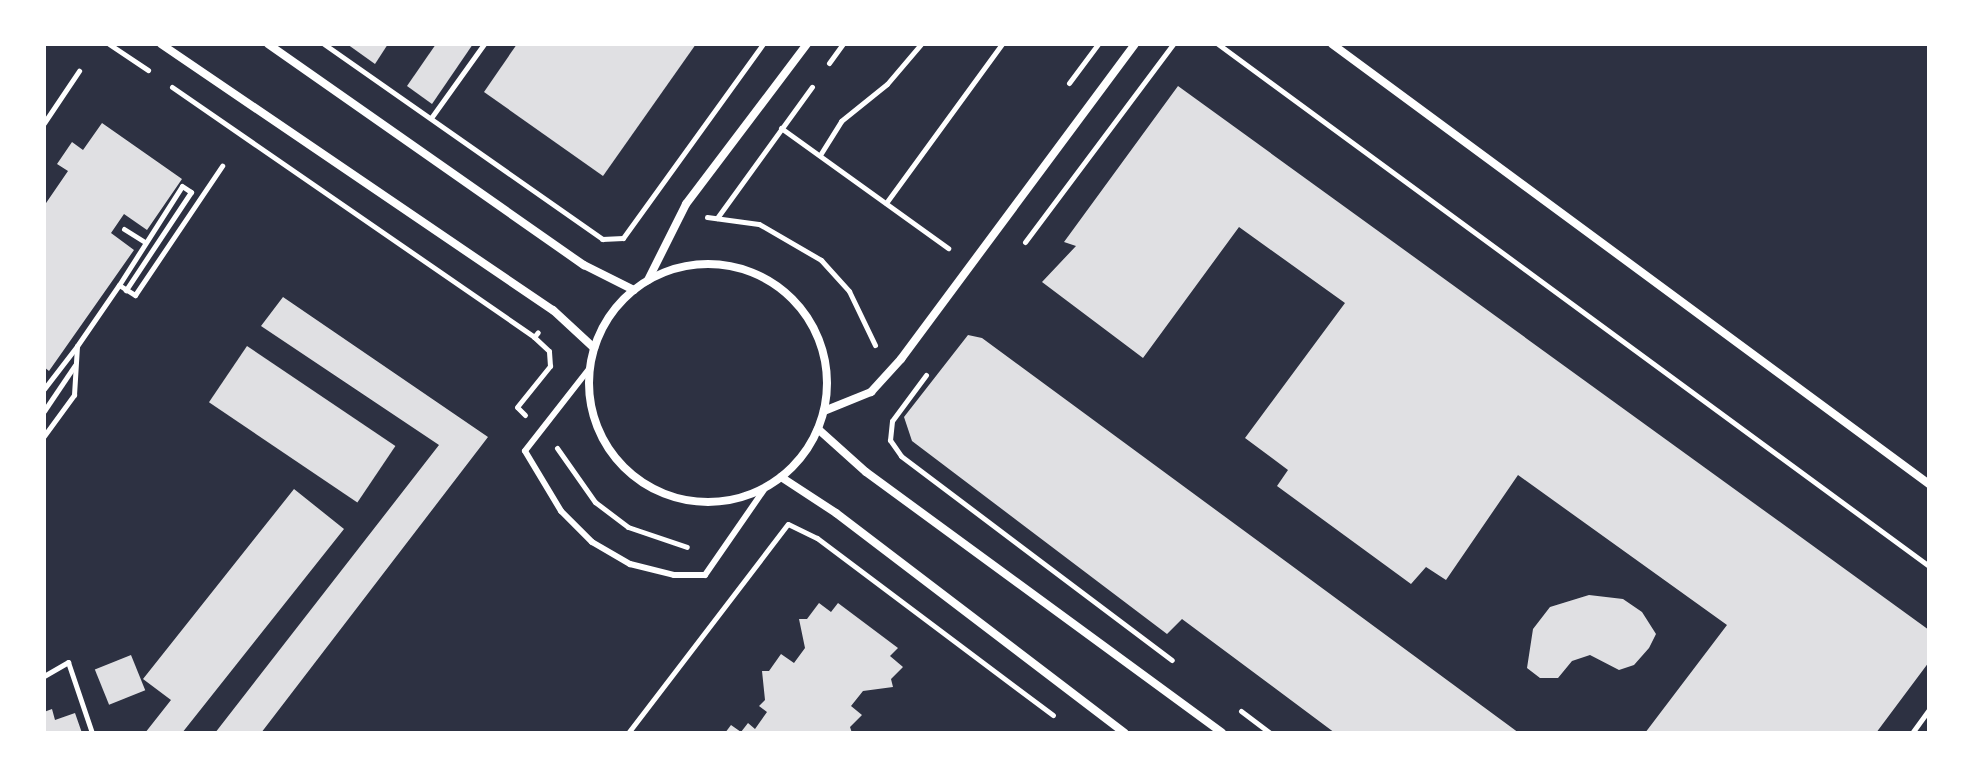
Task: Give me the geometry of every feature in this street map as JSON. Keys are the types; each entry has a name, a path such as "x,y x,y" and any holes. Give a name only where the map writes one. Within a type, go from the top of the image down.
{"street":[{"path":"161,44 553,310 594,348"},
{"path":"268,44 584,265 634,290"},
{"path":"648,280 686,204 807,44"},
{"path":"824,411 871,392 901,359 1135,44"},
{"path":"1332,44 1929,484"},
{"path":"715,264 749,271 779,287 804,312 820,342 827,376 824,411 803,455 781,477 766,487 735,499 703,502 671,496 641,482 617,461 599,433 590,402 589,369 594,348 609,316 634,290 648,280 681,267 715,264"},
{"path":"818,429 866,472 1222,733"},
{"path":"781,477 836,513 1125,733"}],"lane":[{"path":"589,369 525,451 561,511 592,542 630,564 674,575 705,575 766,487"}],"path":[{"path":"324,44 602,239 623,238 763,44"},
{"path":"431,119 484,44"},
{"path":"825,68 843,44"},
{"path":"820,155 841,121 887,84 921,44"},
{"path":"886,203 1002,44"},
{"path":"1020,248 1173,44"},
{"path":"1218,44 1929,566"},
{"path":"44,123 79,71"},
{"path":"717,218 817,80"},
{"path":"781,128 948,248"},
{"path":"119,285 135,295 222,166"},
{"path":"45,385 77,346 119,285 182,186 191,192 126,290"},
{"path":"660,186 703,216 759,224 821,260 849,291 873,347 879,342 925,376"},
{"path":"124,229 145,242"},
{"path":"534,337 549,351 550,366 517,407 541,431 595,502 628,527 747,573"},
{"path":"44,436 74,395 77,346"},
{"path":"935,363 892,421 890,440 901,456 1181,666"},
{"path":"44,411 76,364"},
{"path":"628,733 747,573 788,524 808,533 1064,724"},
{"path":"44,676 68,662 92,733"},
{"path":"1231,704 1270,733"},
{"path":"1912,733 1929,710"}],"building":[{"path":"347,44 388,44 375,64"},
{"path":"436,44 473,44 432,104 407,86"},
{"path":"517,44 696,44 603,176 484,92"},
{"path":"1178,86 1929,630 1929,662 1876,733 1645,733 1727,625 1518,475 1446,580 1426,567 1411,584 1277,486 1288,470 1245,438 1345,303 1239,227 1143,358 1042,282 1076,246 1064,242"},
{"path":"102,123 182,179 147,230 124,214 111,233 134,250 49,371 44,367 44,206 68,171 57,164 72,142 83,150"},
{"path":"283,297 488,437 261,733 215,733 439,445 261,326"},
{"path":"968,335 982,338 1519,733 1335,733 1182,619 1167,634 912,441 904,417"},
{"path":"247,346 395,446 357,502 209,402"},
{"path":"294,489 344,529 182,733 145,733 171,700 143,679"},
{"path":"1589,595 1623,599 1642,612 1656,634 1649,648 1634,665 1619,670 1590,655 1572,661 1558,678 1540,678 1527,668 1533,629 1550,607"},
{"path":"819,603 831,612 838,603 898,648 890,656 903,667 891,679 893,687 863,691 851,706 862,715 850,727 852,733 725,733 731,725 741,732 748,723 755,729 767,712 759,706 765,700 762,671 769,671 781,654 794,663 805,648 799,619 807,619"},
{"path":"131,655 145,690 109,705 95,670"},
{"path":"52,709 55,720 75,713 82,733 44,733 44,712"}]}
